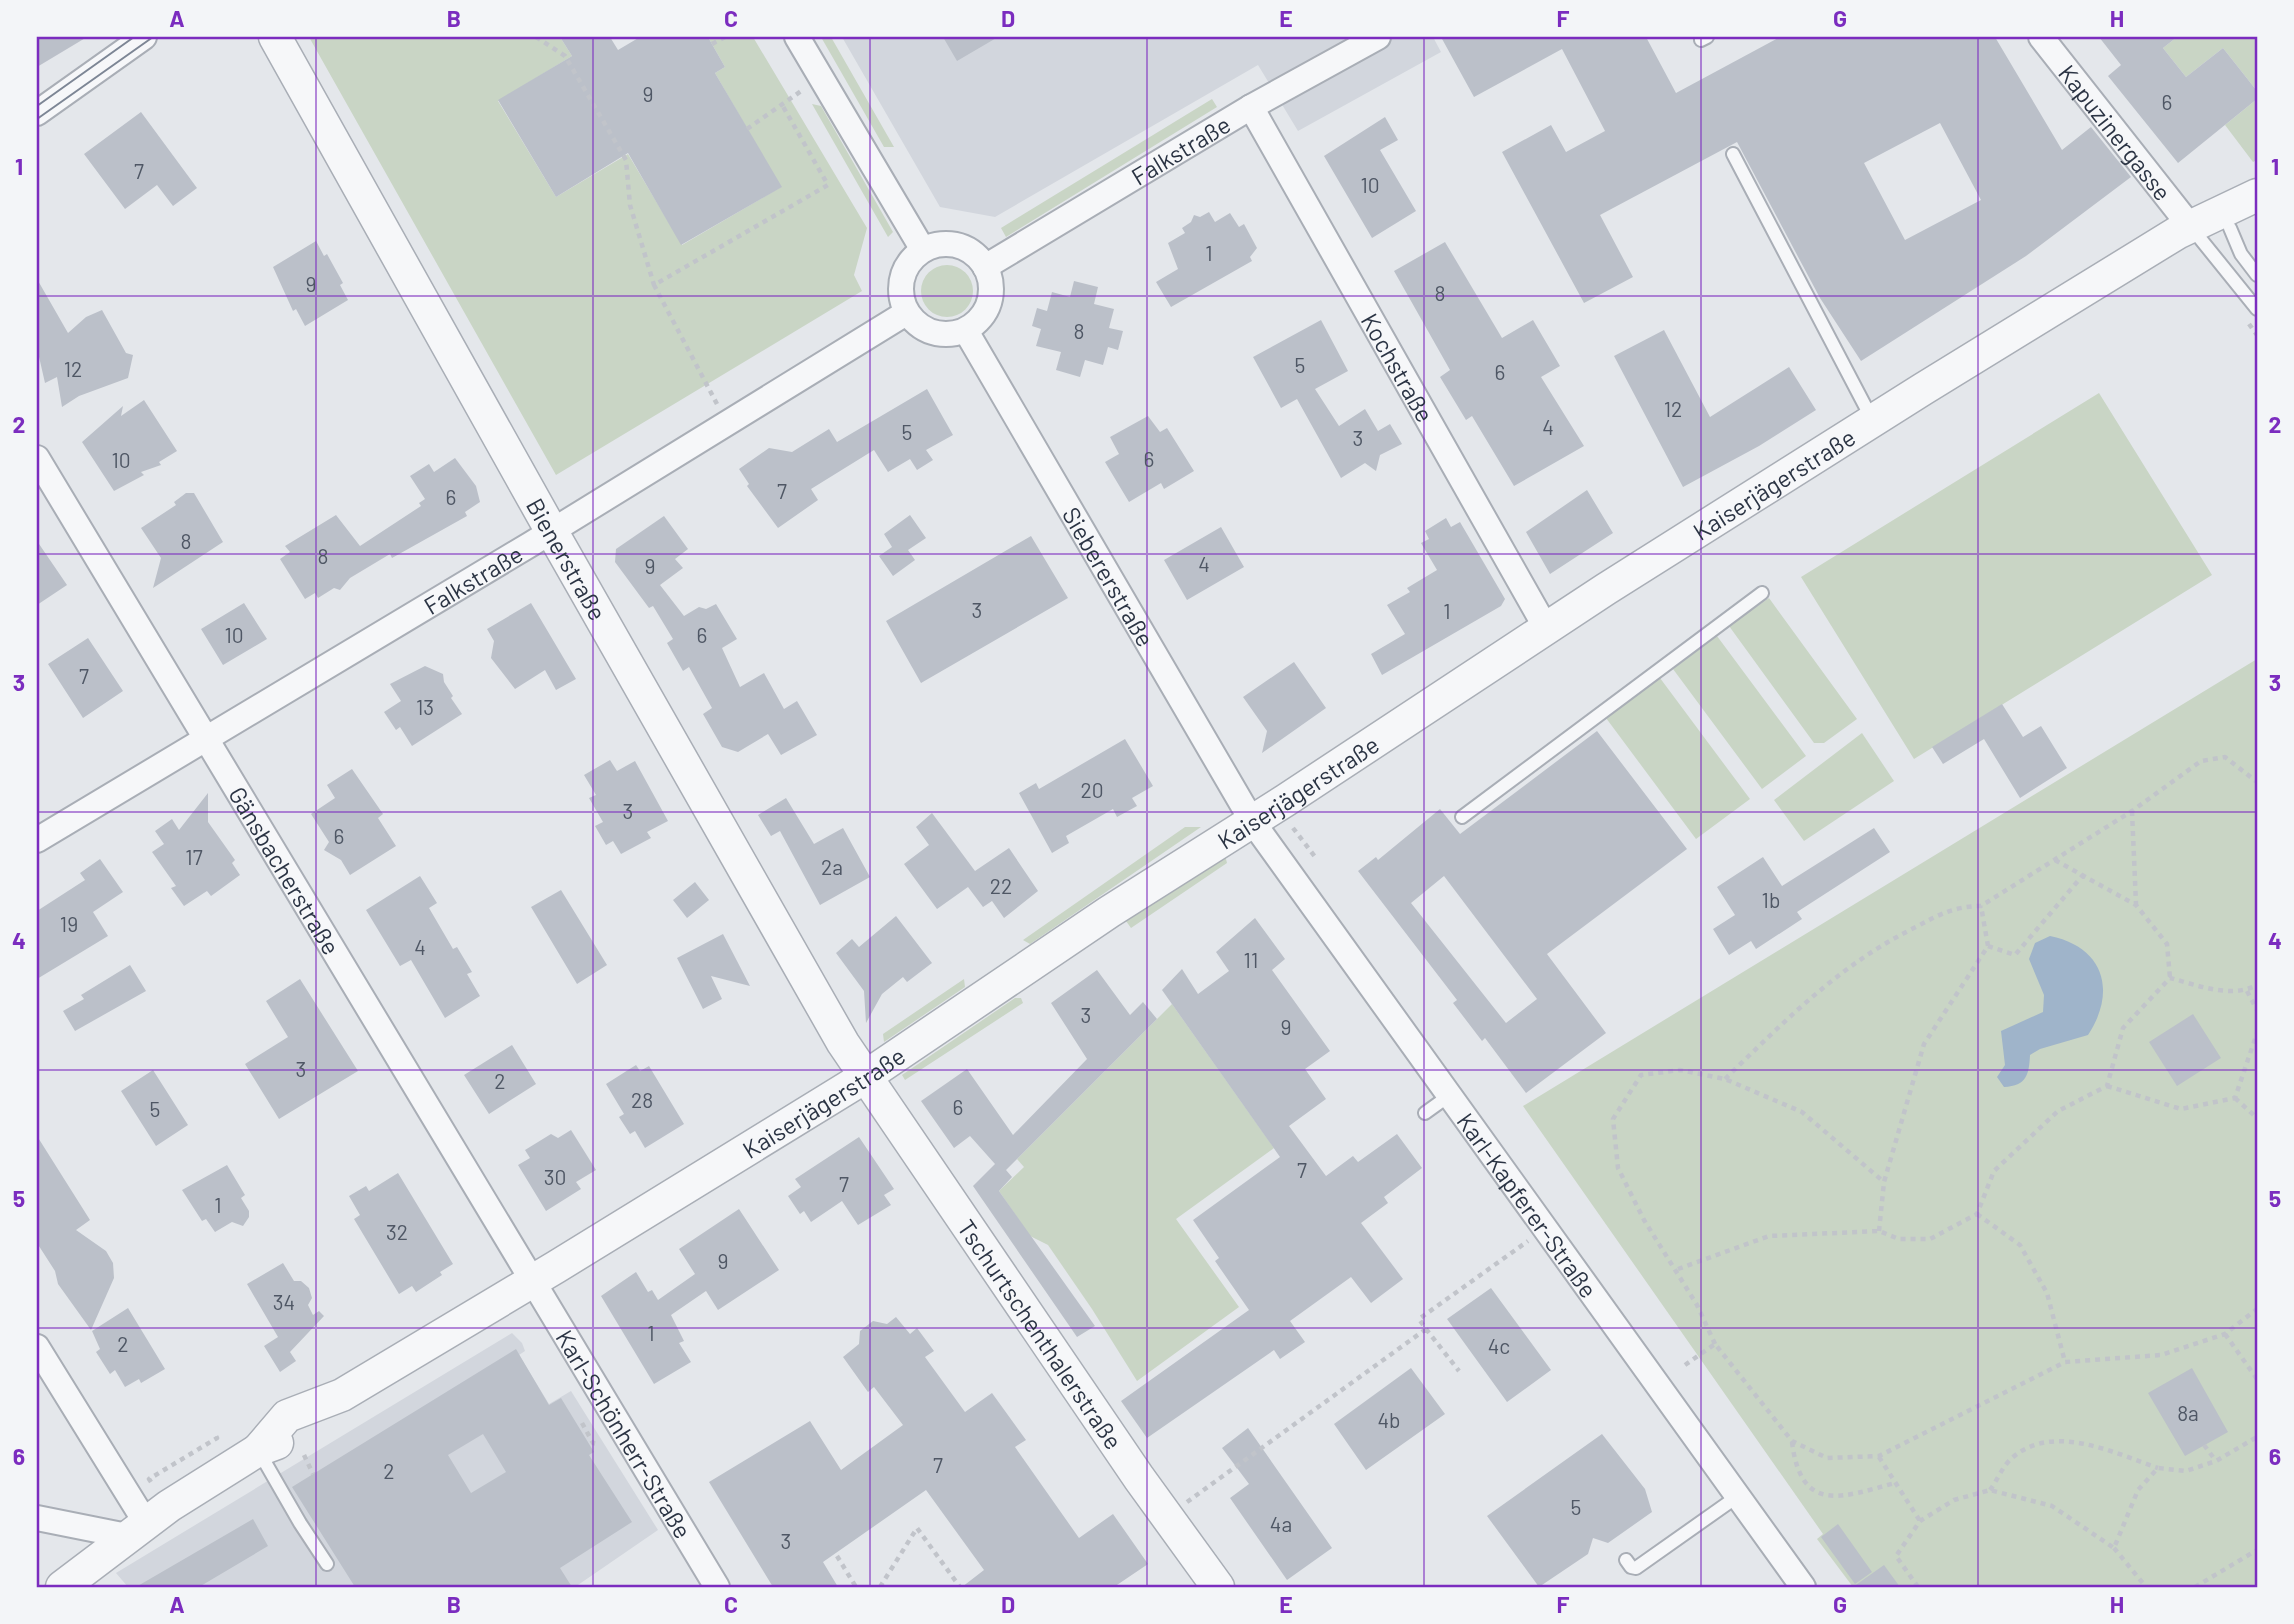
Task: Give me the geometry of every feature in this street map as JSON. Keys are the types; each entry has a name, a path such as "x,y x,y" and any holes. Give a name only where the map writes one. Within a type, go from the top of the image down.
{"street":[{"path":"37,113 144,37"},
{"name":"Bienerstraße","path":"275,37 552,532 865,1077"},
{"path":"797,37 923,250"},
{"name":"Falkstraße","path":"985,267 1251,107 1378,37"},
{"name":"Kapuzinergasse","path":"2041,37 2190,226"},
{"name":"Kochstraße","path":"1251,107 1546,628"},
{"name":"Kaiserjägerstraße","path":"62,1587 136,1530 258,1450 296,1436 342,1395 865,1077 1012,975 1546,628 1873,421 2190,226 2257,195"},
{"path":"936,245 958,246 976,256 985,267 990,281 986,310 966,331 939,335 926,331 906,313 901,299 902,278 912,259 923,250 936,245"},
{"name":"Falkstraße","path":"37,840 552,532 906,313"},
{"name":"Siebererstraße","path":"966,331 1264,813"},
{"name":"Gänsbacherstraße","path":"37,458 531,1282"},
{"name":"Karl-Kapferer-Straße","path":"1264,813 1450,1095 1803,1587"},
{"name":"Tschurtschenthalerstraße","path":"865,1077 1159,1507 1218,1587"},
{"name":"Karl-Schönherr-Straße","path":"531,1282 717,1587"},
{"path":"37,1346 136,1530"},
{"path":"37,1518 136,1530"}],"lane":[{"path":"1733,155 1873,421"},
{"path":"2190,226 2257,309"},
{"path":"2231,228 2241,254 2257,275"},
{"path":"1462,817 1762,593"},
{"path":"1425,1113 1450,1095"},
{"path":"258,1450 327,1564"},
{"path":"1626,1560 1631,1567 1636,1568 1738,1496"}],"path":[{"path":"536,37 565,56 626,160 630,205 654,285 727,422"},
{"path":"712,44 725,37"},
{"path":"747,129 781,103 821,79"},
{"path":"654,285 828,185 781,103"},
{"path":"1725,1079 1815,991 1875,947 1958,906 1980,906 2132,810 2201,761 2225,757 2257,782"},
{"path":"2132,810 2136,905"},
{"path":"1264,813 1316,858"},
{"path":"2055,860 2136,905 2167,944 2170,978 2123,1028 2107,1086"},
{"path":"1988,946 2015,955 2083,875"},
{"path":"1879,1231 1884,1182 1924,1044 1988,946 1980,906"},
{"path":"2170,978 2212,990 2247,991 2257,985"},
{"path":"2247,991 2257,1010"},
{"path":"2235,1098 2257,1033"},
{"path":"1884,1182 1802,1112 1725,1079 1680,1070 1640,1075 1613,1119 1618,1168 1644,1220 1678,1269 1715,1344 1792,1441 1827,1458 1879,1456 2065,1362 2161,1355 2225,1334 2257,1308"},
{"path":"1678,1269 1769,1236 1879,1231 1899,1239 1930,1238 1977,1214 1994,1171 2058,1111 2107,1086 2181,1109 2235,1098"},
{"path":"2235,1098 2257,1118"},
{"path":"1977,1214 2020,1245 2047,1293 2065,1362"},
{"path":"1458,1371 1419,1319 1515,1250"},
{"path":"1192,1498 1426,1329"},
{"path":"2225,1334 2257,1379"},
{"path":"1685,1365 1715,1344"},
{"path":"581,1424 593,1443 598,1444"},
{"path":"154,1487 149,1479 217,1438 215,1434"},
{"path":"1990,1490 2011,1458 2046,1440 2086,1444 2158,1468 2186,1471 2216,1461 2257,1437"},
{"path":"1792,1441 1795,1465 1815,1493 1837,1498 1895,1483"},
{"path":"2204,1445 2216,1461"},
{"path":"304,1455 313,1474"},
{"path":"1879,1456 1920,1521"},
{"path":"2114,1548 2138,1490 2158,1468"},
{"path":"1918,1587 1896,1556 1920,1521 1954,1500 1990,1490 2052,1506 2114,1548 2146,1587"},
{"path":"880,1587 916,1528 960,1587"},
{"path":"2199,1587 2257,1550"},
{"path":"837,1556 856,1587"}],"shaded area":[{"path":"842,37 1433,37 1441,52 1298,131 1258,65 995,217 940,207"},
{"path":"512,1333 522,1343 525,1351 519,1355 549,1404 571,1391 658,1530 575,1587 128,1587 116,1573"}],"green space":[{"path":"309,37 560,37 572,56 498,101 556,197 628,154 682,245 781,187 715,73 725,67 708,37 753,37 867,228 854,275 862,291 556,475"},
{"path":"821,37 831,37 894,147 884,147"},
{"path":"2177,37 2257,37 2257,91 2223,48 2186,77 2163,48"},
{"path":"1212,99 1217,107 1006,237 1001,228"},
{"path":"2257,99 2257,160 2253,162 2225,125"},
{"path":"812,104 821,106 893,232 888,237"},
{"path":"947,265 957,267 965,273 971,281 971,301 965,309 957,315 947,317 937,315 929,309 923,301 921,291 923,281 929,273 937,267"},
{"path":"2099,393 2212,575 1914,759 1801,577"},
{"path":"1769,598 1857,719 1824,743 1814,743 1729,626"},
{"path":"1717,636 1806,756 1762,789 1673,669"},
{"path":"2257,659 2257,1587 1853,1587 1817,1539 1823,1534 1523,1106"},
{"path":"1660,678 1750,799 1696,839 1606,718"},
{"path":"1862,733 1894,781 1804,841 1774,800"},
{"path":"1185,827 1201,827 1030,944 1023,940"},
{"path":"1225,855 1227,863 1131,928 1126,921"},
{"path":"964,979 965,987 884,1042 883,1034"},
{"path":"1015,998 1021,998 1023,1003 905,1080 902,1075"},
{"path":"1172,1004 1274,1148 1176,1219 1239,1307 1137,1381 1048,1245 1030,1236 999,1191 1024,1167 1017,1159"}],"water":[{"path":"2050,936 2083,950 2093,961 2100,973 2103,987 2102,1003 2088,1035 2040,1049 2030,1055 2025,1078 2018,1084 2004,1087 1997,1077 2005,1065 2001,1031 2043,1012 2044,995 2029,959 2035,943"}],"building":[{"path":"37,37 87,37 37,67"},
{"path":"560,37 610,37 618,50 640,37 708,37 725,67 715,73 782,187 681,245 628,153 556,197 498,100 572,56"},
{"path":"943,37 998,37 957,61"},
{"path":"1441,37 1646,37 1676,93 1780,37 1995,37 2062,150 2091,127 2131,177 2026,256 1861,361 1820,298 1737,142 1600,215 1633,277 1584,303 1502,152 1551,125 1566,152 1605,131 1562,49 1474,97","holes":["1940,123 1981,200 1905,240 1864,163"]},
{"path":"2099,37 2177,37 2163,48 2186,77 2223,48 2257,91 2257,99 2178,163 2108,76 2121,65"},
{"path":"141,112 197,188 173,206 157,185 125,209 84,154"},
{"path":"1385,117 1398,140 1380,150 1416,211 1372,238 1324,156"},
{"path":"1209,212 1215,222 1230,213 1239,227 1244,224 1257,248 1250,257 1252,261 1171,307 1156,282 1178,269 1168,243 1185,233 1182,228 1191,222 1194,215 1200,217"},
{"path":"316,241 324,256 327,254 343,283 340,285 348,300 305,326 296,309 293,311 273,267"},
{"path":"1445,242 1502,338 1533,320 1560,366 1541,377 1584,446 1514,486 1472,416 1466,420 1440,377 1450,370 1394,271"},
{"path":"37,279 68,333 86,317 102,310 126,353 133,355 128,378 79,396 62,407 57,377 45,383 37,348"},
{"path":"1074,281 1098,287 1094,304 1114,309 1109,328 1123,331 1118,350 1108,347 1103,365 1085,360 1080,377 1056,370 1061,352 1036,346 1041,329 1032,326 1037,308 1047,311 1052,292 1070,297"},
{"path":"1321,320 1348,371 1315,389 1339,426 1365,409 1378,431 1390,424 1402,444 1380,455 1376,471 1365,463 1341,478 1297,399 1281,408 1253,357"},
{"path":"1664,330 1710,417 1789,367 1816,410 1759,446 1683,487 1614,356"},
{"path":"927,389 953,435 926,450 933,460 917,470 910,459 888,472 874,450 811,489 818,500 778,528 747,486 749,484 739,469 769,448 792,452 829,429 837,442"},
{"path":"144,400 177,451 159,462 161,465 141,472 144,475 114,491 82,442 123,406 121,416"},
{"path":"1148,416 1160,432 1167,428 1194,471 1164,489 1161,483 1129,502 1105,462 1119,454 1110,437"},
{"path":"455,458 476,486 480,502 465,512 467,516 392,558 390,554 350,578 340,590 334,588 318,598 315,593 305,599 280,559 290,552 285,546 336,515 360,546 421,506 419,503 425,499 410,476 429,464 434,472"},
{"path":"1587,490 1613,533 1550,574 1526,532"},
{"path":"186,493 194,493 223,542 153,588 161,558 141,528 176,505 174,502"},
{"path":"910,515 926,538 908,550 915,560 893,576 879,556 892,547 884,534"},
{"path":"664,516 688,549 675,559 683,568 660,585 684,616 699,607 706,609 716,604 737,639 722,648 740,687 764,673 784,709 797,701 817,735 781,755 768,734 738,752 722,747 703,714 712,708 689,667 683,671 667,643 673,639 653,606 649,608 615,562 616,549"},
{"path":"1446,518 1451,527 1460,522 1505,599 1501,606 1382,675 1371,654 1405,634 1387,605 1410,592 1407,588 1437,570 1421,543 1429,539 1425,531"},
{"path":"1221,527 1244,567 1187,600 1164,560"},
{"path":"1031,536 1068,598 921,683 886,621"},
{"path":"37,541 67,585 37,605"},
{"path":"244,603 267,639 223,665 201,629"},
{"path":"531,603 576,679 556,690 545,670 515,689 491,658 494,641 487,629"},
{"path":"88,638 123,691 83,718 48,664"},
{"path":"1294,662 1326,708 1262,753 1267,731 1243,697"},
{"path":"425,666 443,674 444,682 453,696 451,698 462,714 412,746 400,727 396,730 384,712 401,701 390,684"},
{"path":"2002,704 2023,737 2041,726 2067,768 2020,798 1984,739 1943,764 1932,747"},
{"path":"1597,731 1687,849 1547,954 1606,1033 1526,1093 1485,1038 1482,1041 1453,1003 1457,1000 1358,871 1376,857 1378,860 1440,809 1460,834","holes":["1444,876 1537,999 1506,1023 1411,903"]},
{"path":"1125,739 1153,786 1132,798 1137,806 1117,817 1113,809 1066,836 1069,843 1052,853 1019,793 1036,783 1039,789"},
{"path":"610,760 617,771 635,761 668,821 647,832 651,838 621,854 613,841 606,845 595,826 603,822 589,798 596,795 584,775"},
{"path":"352,769 383,814 378,818 396,846 350,875 341,860 324,850 329,842 311,814 335,798 327,785"},
{"path":"208,793 208,822 235,860 232,863 240,875 211,896 207,891 184,906 171,888 176,886 152,852 164,844 155,831 172,819 179,830"},
{"path":"786,798 814,844 843,828 870,877 820,905 780,831 771,836 758,815"},
{"path":"932,813 975,871 1009,848 1038,891 1004,918 992,901 983,907 968,887 937,909 904,864 929,845 916,827"},
{"path":"1874,828 1890,852 1797,912 1802,919 1756,949 1751,941 1729,955 1713,929 1735,915 1717,887 1763,857 1782,886"},
{"path":"100,859 123,892 93,912 108,936 37,979 37,911 85,880 80,873"},
{"path":"420,876 437,903 429,908 453,949 457,947 472,972 467,974 480,996 445,1018 411,960 400,966 366,910"},
{"path":"695,882 709,900 687,918 673,900"},
{"path":"561,890 607,965 577,984 531,907"},
{"path":"896,916 932,963 907,982 903,977 882,994 866,1023 864,991 836,953 852,939 859,947"},
{"path":"1255,918 1285,959 1272,970 1330,1051 1305,1069 1326,1099 1289,1126 1326,1176 1353,1156 1358,1162 1397,1134 1422,1168 1384,1197 1388,1203 1361,1223 1403,1279 1371,1303 1351,1277 1290,1321 1305,1342 1280,1359 1274,1350 1147,1438 1121,1401 1249,1310 1215,1261 1219,1258 1193,1220 1280,1157 1162,990 1182,969 1198,994 1229,971 1216,952"},
{"path":"723,934 750,986 711,976 722,999 703,1009 677,958"},
{"path":"130,965 146,991 75,1031 63,1011 84,999 81,995"},
{"path":"1097,970 1130,1015 1143,1002 1157,1019 1006,1170 1012,1177 999,1191 1095,1326 1077,1337 973,1186 995,1164 970,1136 954,1148 921,1101 967,1069 1013,1135 1087,1059 1051,1003"},
{"path":"300,979 358,1071 279,1119 245,1064 288,1037 266,1001"},
{"path":"2193,1014 2221,1058 2177,1086 2149,1042"},
{"path":"512,1045 536,1084 489,1114 464,1075"},
{"path":"636,1065 640,1071 649,1066 684,1124 645,1148 635,1131 630,1134 619,1117 624,1114 606,1084"},
{"path":"153,1070 188,1125 156,1146 121,1091"},
{"path":"571,1130 596,1170 576,1182 581,1189 546,1211 518,1165 530,1158 525,1150 551,1134 558,1138"},
{"path":"37,1136 90,1220 76,1230 106,1251 113,1263 114,1278 91,1330 58,1284 55,1271 37,1243"},
{"path":"859,1137 894,1189 884,1195 891,1205 858,1225 842,1201 811,1222 804,1211 800,1214 788,1196 801,1187 795,1179"},
{"path":"227,1165 245,1195 241,1198 249,1211 249,1217 243,1226 232,1222 215,1232 206,1219 202,1221 182,1190"},
{"path":"398,1173 453,1264 440,1272 442,1275 416,1292 412,1286 399,1294 354,1219 360,1215 349,1196 366,1186 369,1191"},
{"path":"739,1209 779,1270 718,1310 706,1291 671,1315 684,1341 679,1343 691,1362 654,1384 601,1296 636,1272 648,1292 652,1290 658,1300 695,1274 679,1249"},
{"path":"283,1263 294,1281 301,1281 309,1288 312,1298 308,1305 313,1315 319,1311 324,1316 290,1352 296,1361 280,1372 264,1346 278,1337 247,1284"},
{"path":"1491,1288 1551,1370 1507,1402 1447,1319"},
{"path":"128,1308 165,1369 141,1383 139,1379 125,1387 115,1370 110,1374 96,1352 100,1349 92,1331"},
{"path":"896,1317 910,1334 917,1328 934,1351 925,1357 965,1412 992,1393 1026,1440 1015,1447 1079,1538 1113,1514 1148,1564 1114,1587 962,1587 984,1570 926,1490 823,1562 838,1587 773,1587 709,1482 810,1421 841,1470 903,1425 874,1387 868,1392 843,1357 859,1344 860,1331 873,1321 887,1324"},
{"path":"516,1349 549,1405 561,1398 594,1452 589,1455 632,1522 560,1568 572,1587 355,1587 292,1487","holes":["483,1434 506,1472 471,1493 448,1455"]},
{"path":"1411,1368 1445,1414 1366,1470 1334,1424"},
{"path":"2192,1368 2228,1432 2185,1456 2148,1393"},
{"path":"1248,1428 1332,1548 1287,1580 1230,1498 1249,1484 1222,1448"},
{"path":"1602,1434 1645,1489 1652,1512 1608,1543 1593,1538 1588,1554 1539,1587 1487,1516"},
{"path":"253,1519 268,1546 199,1587 136,1587"},
{"path":"1838,1524 1872,1572 1855,1584 1821,1537"},
{"path":"1884,1565 1900,1587 1853,1587"}],"tram line":[{"path":"37,106 134,37"},
{"path":"37,119 153,37"}]}
